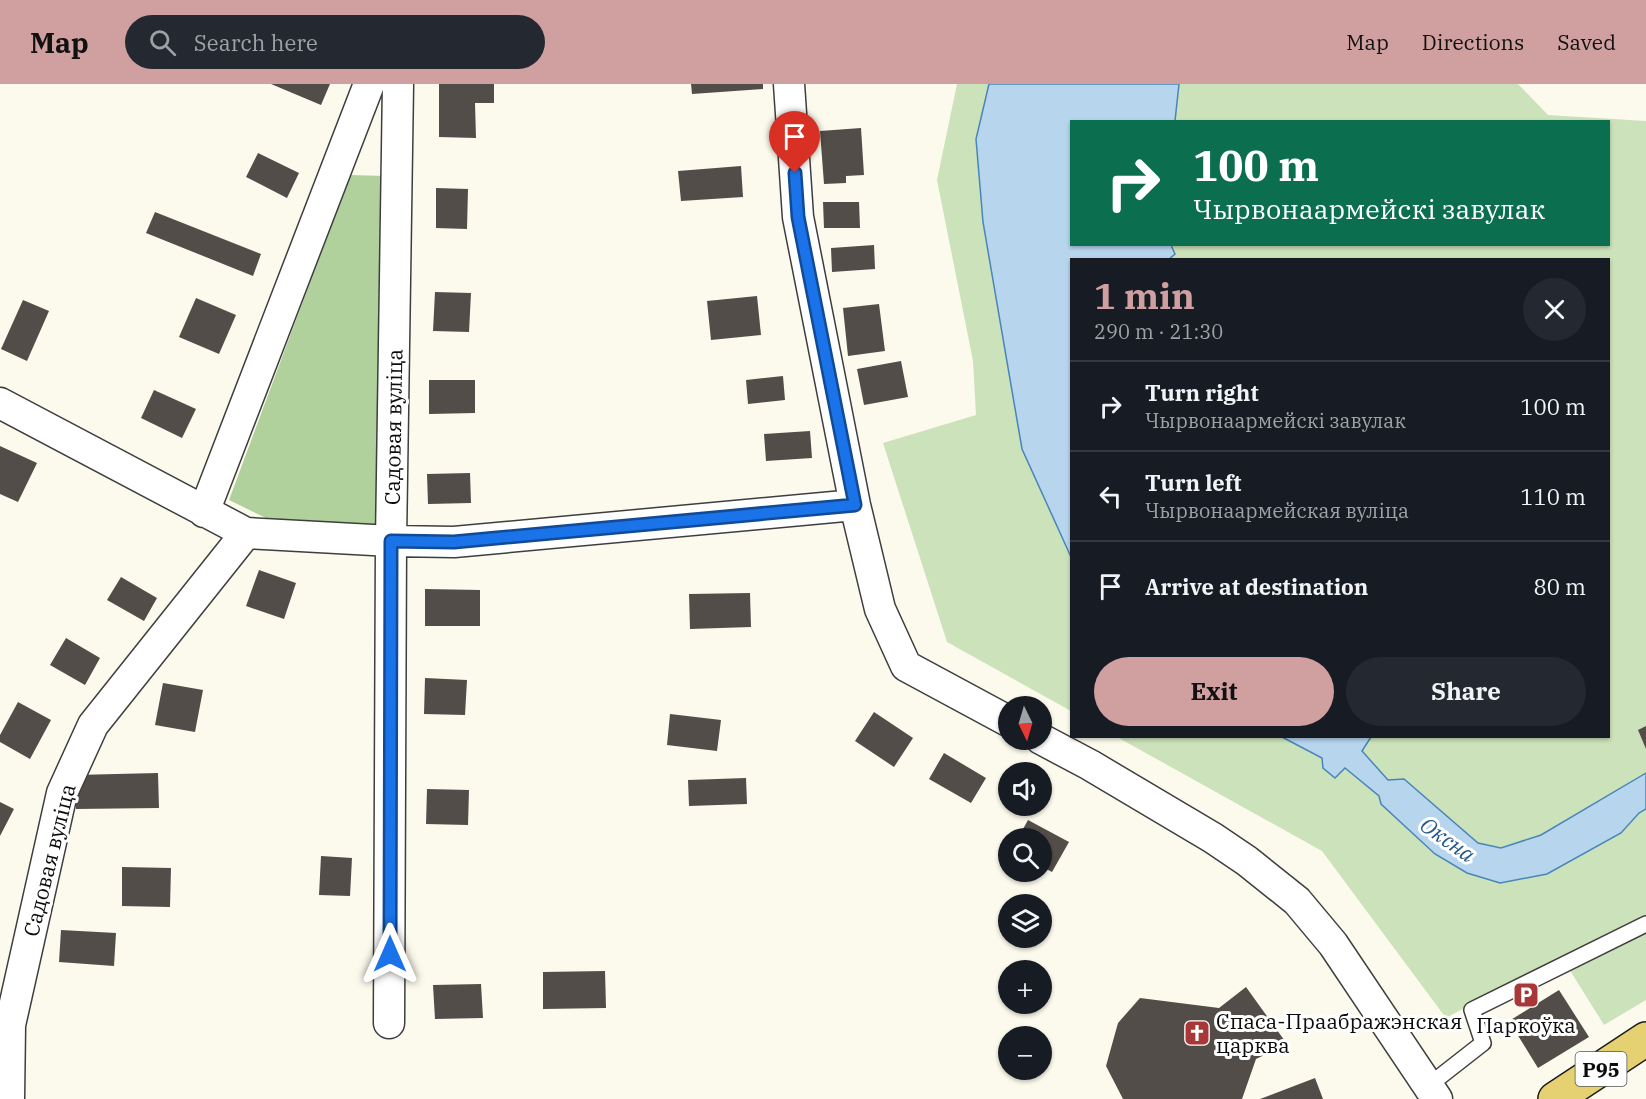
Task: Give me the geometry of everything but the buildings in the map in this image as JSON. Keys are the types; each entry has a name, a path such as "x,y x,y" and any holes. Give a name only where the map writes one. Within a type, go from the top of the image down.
{"main road":[{"name":"Р95","path":"1555,1099 1646,1039"}],"street":[{"path":"204,512 369,84"},
{"name":"Садовая вуліца","path":"389,1023 391,541 398,84"},
{"path":"789,84 798,217 855,505 880,609 906,666 998,716"},
{"path":"0,404 246,532 391,541 454,542 855,505"},
{"name":"Садовая вуліца","path":"9,1099 10,1025 62,793 93,725 246,532"},
{"path":"1052,745 1213,838 1247,861 1297,902 1333,944 1432,1093"}],"lane":[{"path":"1432,1093 1484,1043 1472,1011 1646,924"}],"green space":[{"path":"957,84 1518,84 1548,115 1646,121 1646,1000 1604,1025 1561,956 1446,1018 1322,851 1119,738 1610,738 1610,258 1070,258 1070,710 1052,700 1052,696 1044,696 947,642 883,443 976,415 973,361 937,180"},
{"path":"350,175 385,176 377,525 270,520 229,500"}],"water":[{"path":"989,84 1179,84 1175,120 1070,120 1070,246 1171,246 1175,254 1170,258 1070,258 1070,555 1022,449 983,222 976,139"},
{"name":"Оксна","path":"1284,738 1370,738 1362,751 1388,780 1404,779 1478,843 1501,848 1541,835 1646,773 1646,809 1639,813 1621,833 1547,874 1500,883 1467,873 1435,854 1381,804 1379,796 1345,768 1335,778 1323,768 1322,758"}],"place":[{"name":"Паркоўка","path":"1526,995"},
{"name":"Спаса-Праабражэнская царква","path":"1197,1033"}],"route":[{"path":"390,954 391,541 454,542 855,505 798,217 795,173"}]}
